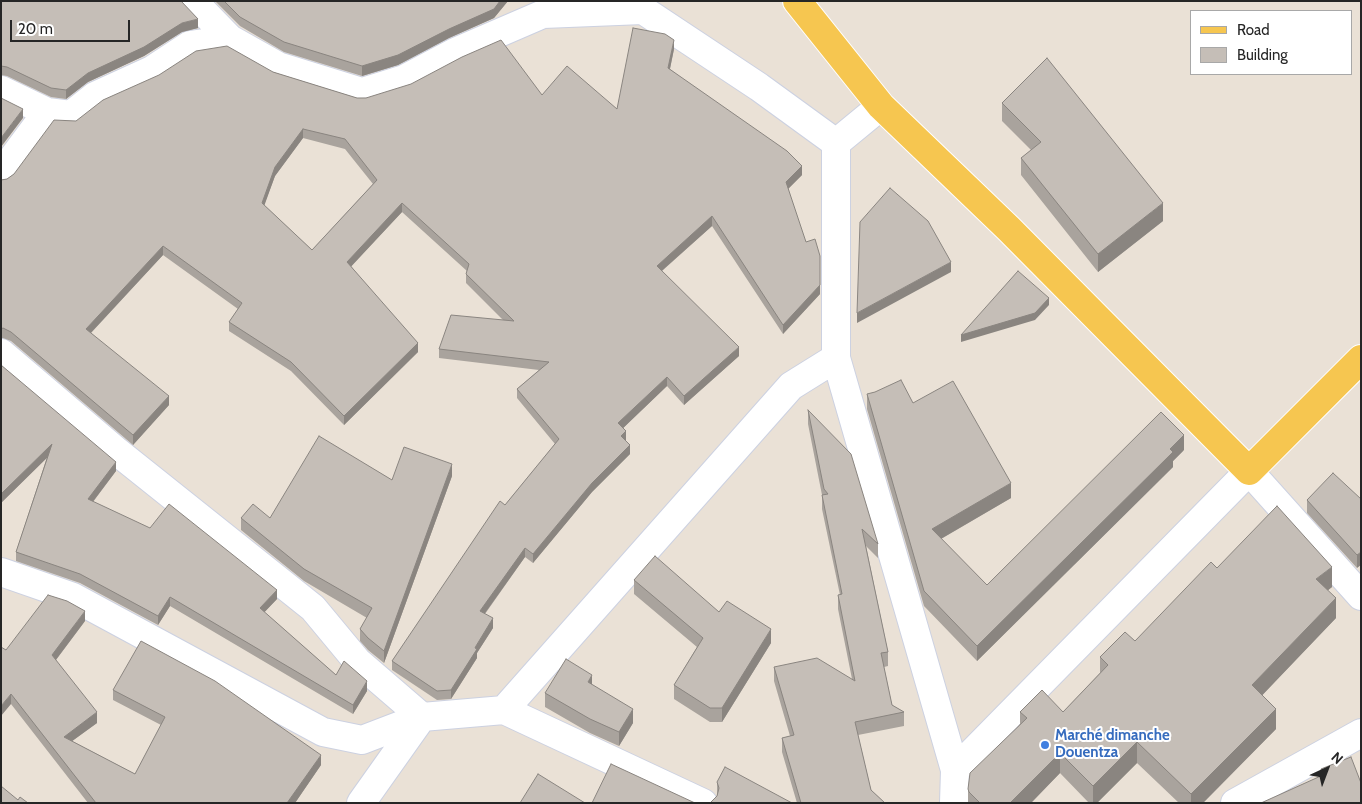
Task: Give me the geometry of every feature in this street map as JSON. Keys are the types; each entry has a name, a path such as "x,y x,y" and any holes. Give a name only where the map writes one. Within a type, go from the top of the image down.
{"main road":[{"path":"797,1 881,106 1009,229 1249,471 1361,359"}],"street":[{"path":"193,1 230,39 278,66 362,92 404,80 455,52 543,14 643,10 759,87 836,143"},
{"path":"1,90 47,112 71,115 95,96 152,70 190,46 230,39"},
{"path":"836,143 881,106"},
{"path":"1,174 47,112"},
{"path":"836,143 836,358 955,770 954,803"},
{"path":"1,353 115,450 313,608 357,661 422,717"},
{"path":"504,710 791,386 836,358"},
{"path":"955,770 1249,471 1361,596"},
{"path":"1,572 73,597 323,732 362,740 422,717 504,710 703,803"},
{"path":"361,803 422,717"},
{"path":"1235,803 1361,733"}],"building":[{"path":"1,1 181,1 198,19 182,23 144,47 88,73 66,90 51,88 7,67 1,66"},
{"path":"224,1 500,1 494,9 398,55 362,66 284,42 240,17"},
{"path":"633,28 665,34 674,40 668,68 787,151 802,166 786,182 806,242 815,239 820,256 820,285 783,325 712,216 657,266 739,347 684,396 667,377 618,423 626,431 621,436 630,445 592,483 533,554 525,548 480,611 493,618 476,646 475,648 477,649 451,690 437,691 392,661 500,501 505,505 559,439 517,389 549,362 439,349 451,315 514,321 466,274 469,264 402,203 347,262 418,343 344,416 291,362 229,322 242,303 163,246 86,329 169,396 133,435 11,332 3,328 1,329 1,180 7,179 14,174 54,120 76,121 103,100 159,75 196,51 227,46 273,72 357,98 366,98 411,84 462,57 501,40 542,95 567,66 617,109","holes":["303,129 345,139 377,180 312,250 262,203 275,167"]},
{"path":"1047,58 1163,203 1098,254 1021,158 1041,142 1002,103"},
{"path":"1,98 23,109 1,138"},
{"path":"890,188 928,221 951,262 857,313 860,222"},
{"path":"1018,271 1049,298 1035,313 961,335"},
{"path":"1,365 116,462 88,499 150,528 169,504 277,590 260,608 336,675 344,661 367,681 353,705 170,597 158,616 80,574 16,552 52,444 1,494"},
{"path":"901,380 913,403 953,381 1011,483 932,529 987,585 1161,412 1184,435 1170,449 1173,452 977,646 924,591 867,394"},
{"path":"808,410 851,454 878,544 862,529 888,652 881,653 892,705 904,712 855,722 871,790 885,803 801,803 782,738 794,735 774,667 817,658 855,681 838,595 842,594 822,495 828,494 824,489"},
{"path":"319,436 392,480 404,447 452,464 384,651 360,629 372,608 304,569 241,518 253,504 270,518"},
{"path":"1333,473 1361,499 1361,552 1357,555 1307,500"},
{"path":"1277,506 1332,567 1316,579 1336,598 1252,685 1276,709 1191,794 1137,742 1093,786 1060,753 1010,803 980,803 969,792 970,773 1027,718 1020,712 1042,690 1063,712 1108,665 1100,657 1125,632 1135,641 1211,562 1217,568"},
{"path":"655,556 719,612 727,601 771,629 722,708 710,708 674,685 703,638 634,580"},
{"path":"48,595 67,601 85,611 52,655 97,712 64,737 135,774 165,717 113,690 141,641 215,681 321,755 287,803 96,803 11,694 1,706 1,647 6,650"},
{"path":"566,659 592,675 588,682 633,709 619,732 590,719 545,693"},
{"path":"1351,757 1361,783 1361,803 1261,803 1323,775 1321,769"},
{"path":"611,764 695,803 592,803"},
{"path":"725,767 792,803 710,803 717,796 719,788 717,782"},
{"path":"538,774 585,803 520,803"},
{"path":"1,786 18,800 20,797 28,803 1,803"}],"place":[{"name":"Marché dimanche Douentza","path":"1045,745"}]}
